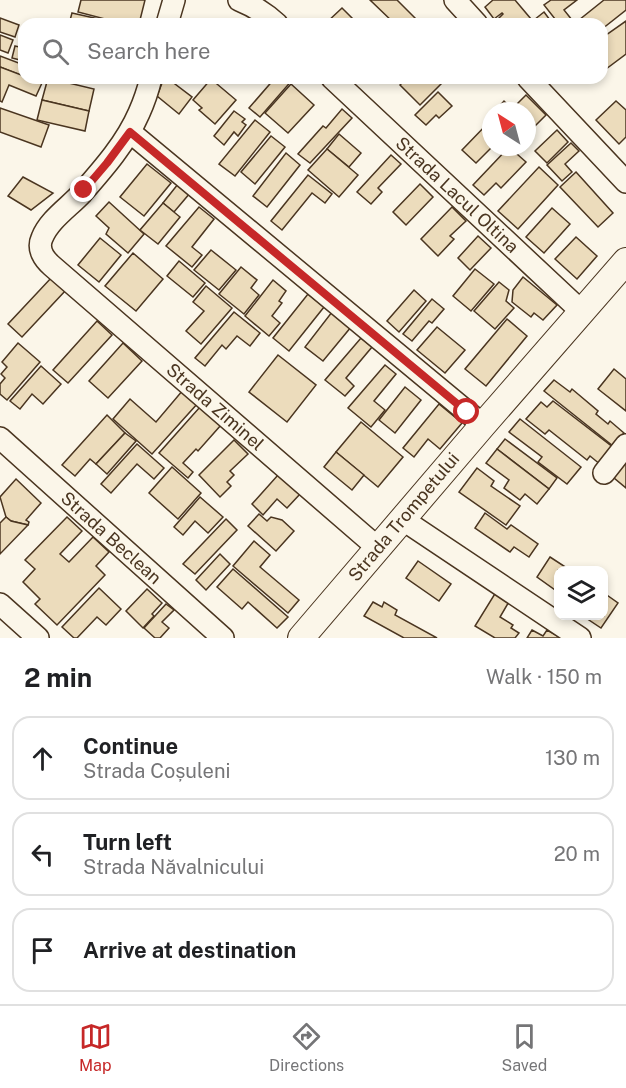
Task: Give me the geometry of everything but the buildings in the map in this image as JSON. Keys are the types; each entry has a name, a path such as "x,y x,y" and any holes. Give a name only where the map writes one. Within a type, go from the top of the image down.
{"street":[{"path":"169,18 174,0"},
{"path":"239,0 254,6 270,18"},
{"path":"455,0 472,18"},
{"path":"149,84 130,132 483,425"},
{"name":"Strada Lacul Oltina","path":"338,84 582,312"},
{"path":"534,84 626,182"},
{"name":"Strada Ziminel","path":"130,132 77,198 48,226 40,243 43,256 378,548"},
{"name":"Strada Trompetului","path":"301,638 626,261"},
{"name":"Strada Beclean","path":"0,438 223,638"},
{"path":"604,473 626,445"},
{"path":"402,519 580,638"},
{"path":"0,604 38,638"}],"route":[{"path":"84,190 130,132 467,412"}]}
